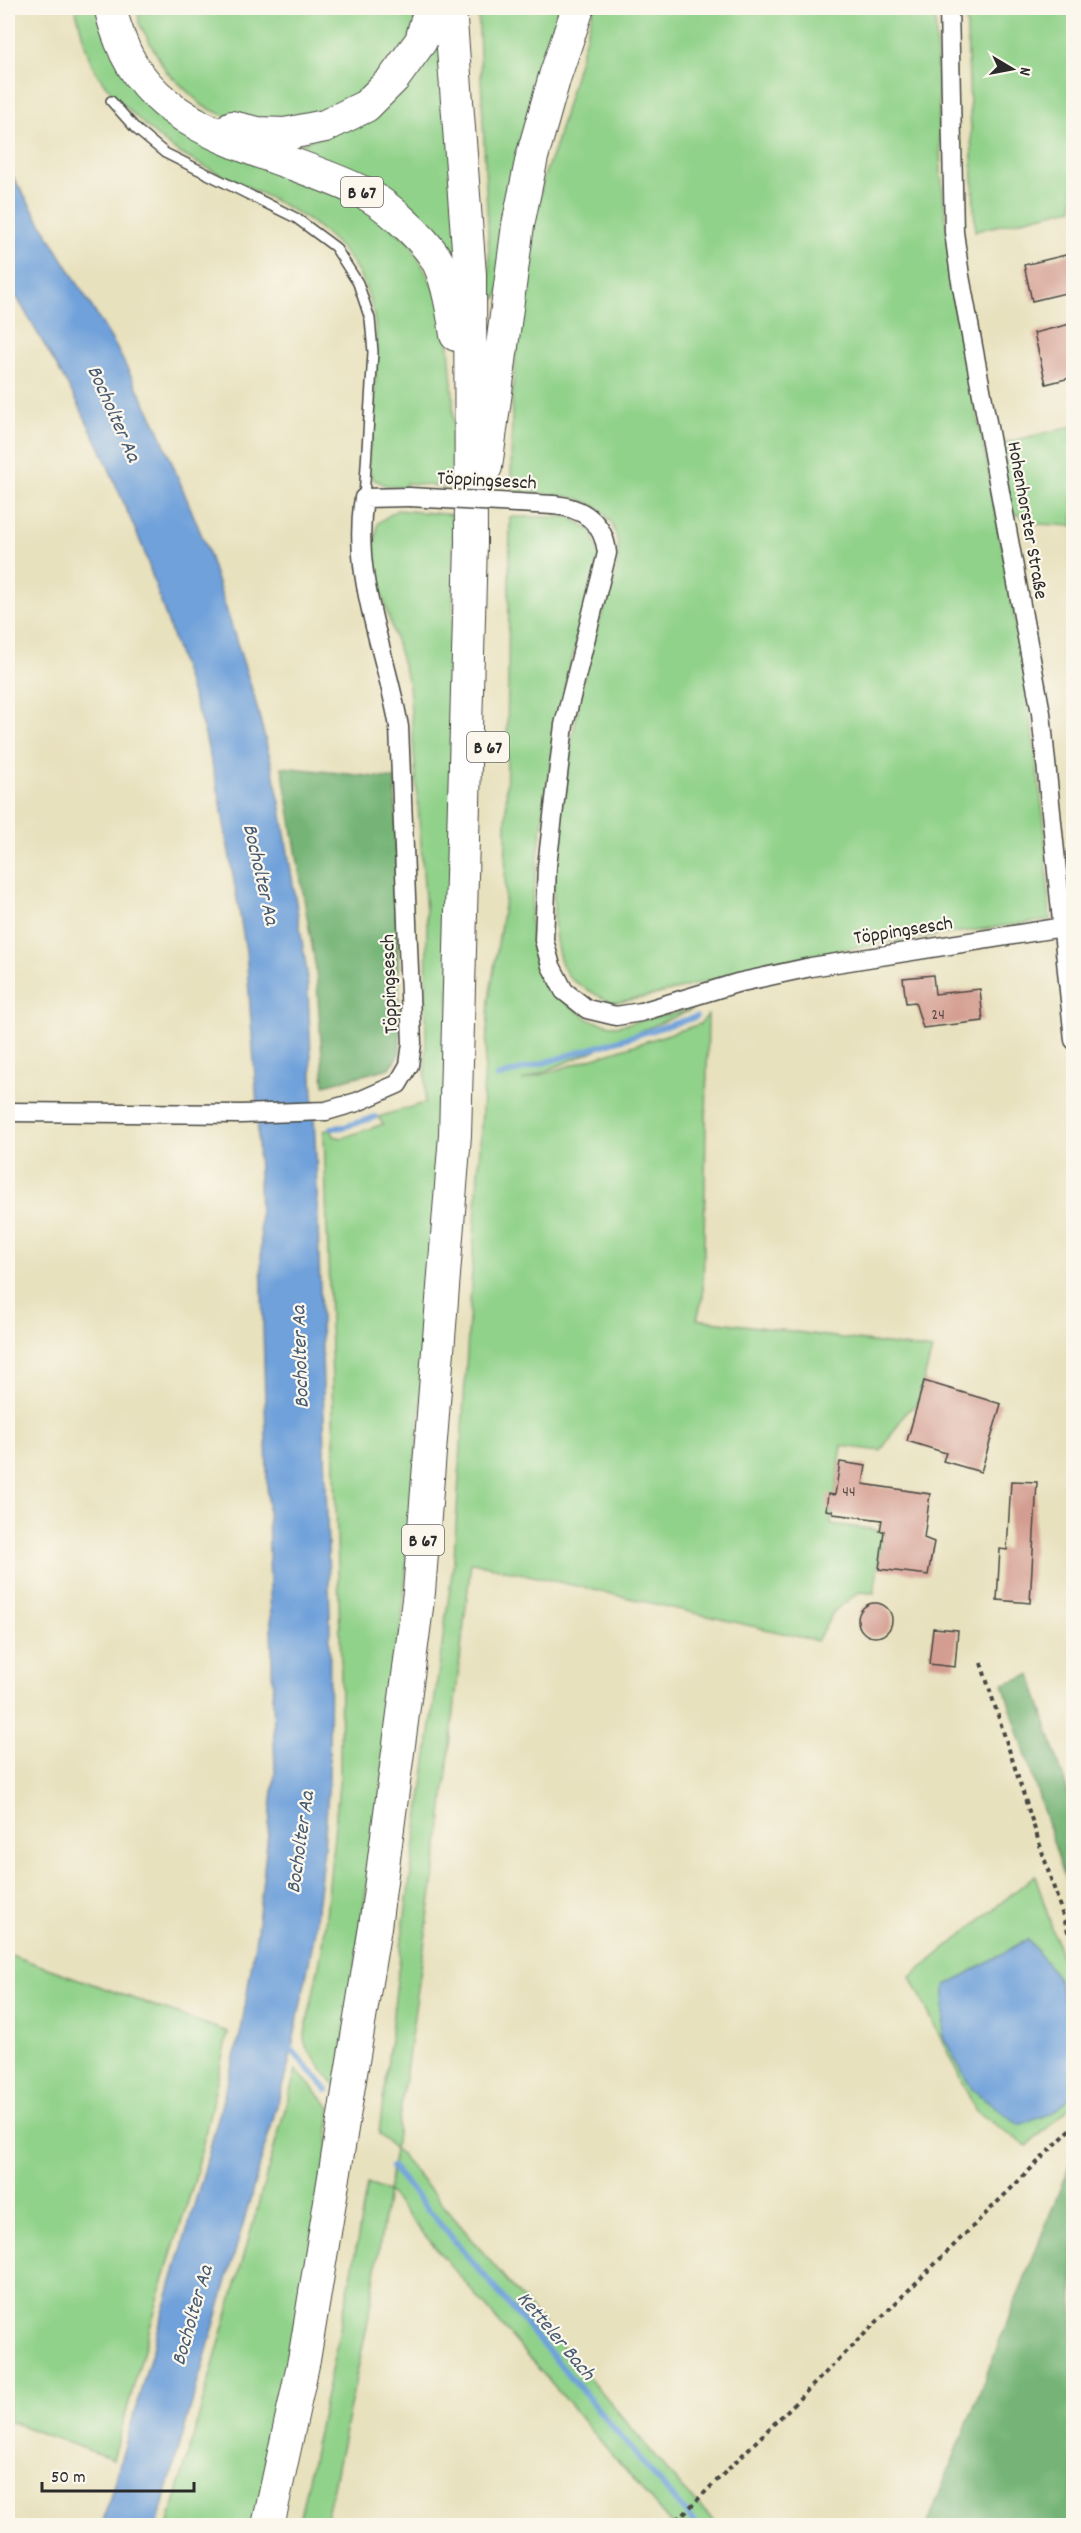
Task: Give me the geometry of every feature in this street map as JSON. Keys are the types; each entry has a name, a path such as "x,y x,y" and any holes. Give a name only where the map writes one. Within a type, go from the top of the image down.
{"highway":[{"name":"B 67","path":"111,8 126,56 149,89 182,115 237,142 366,193 404,222 436,258 452,307 458,355 464,485 471,543"},
{"path":"124,8 136,51 170,93 212,119 242,130 285,134 325,126 366,106 394,78 421,41 430,8"},
{"name":"B 67","path":"268,2526 304,2360 373,1938 419,1592 455,1135 471,543 470,275 450,8"},
{"name":"B 67","path":"284,2526 319,2363 387,1943 435,1593 471,1134 488,729 483,274 466,8"},
{"name":"B 67","path":"485,477 518,225 535,147 555,76 578,8"}],"street":[{"name":"Hohenhorster Straße","path":"948,8 955,243 1041,713 1074,1040"},
{"name":"Töppingsesch","path":"8,1112 241,1114 326,1111 357,1102 398,1084 409,1065 412,1043 399,727 393,687 366,591 360,523 364,498 409,497 553,505 577,509 590,516 601,529 606,540 607,553 564,725 549,844 544,940 551,966 564,991 587,1009 616,1016 641,1012 737,983 811,967 1062,927"}],"lane":[{"path":"111,101 136,129 165,153 296,218 335,247 358,283 370,319 373,352 364,498"}],"path":[{"path":"981,1663 1074,1950"},
{"path":"671,2526 1074,2126"}],"green space":[{"path":"75,8 101,8 125,69 339,188 404,231 446,310 453,396 455,488 406,483 405,488 387,486 373,479 368,466 376,364 375,324 372,307 360,276 343,251 321,230 296,213 185,156 149,129 113,94 95,71"},
{"path":"138,8 420,8 405,53 338,111 283,125 240,123 203,106 166,71 139,23"},
{"path":"438,8 463,249 449,270 283,151 325,134"},
{"path":"478,8 567,8 498,297 491,300"},
{"path":"594,8 935,8 941,173 956,317 986,457 1025,677 1044,821 1050,920 922,937 794,959 670,992 618,1002 603,998 570,978 559,953 554,915 555,868 560,817 585,674 596,631 613,583 618,551 616,535 610,521 591,504 565,496 511,489 512,398 520,301 528,252 544,176 555,147"},
{"path":"966,8 1073,8 1073,208 975,231"},
{"path":"1073,426 1073,526 1038,524 1011,512 1000,444"},
{"path":"397,510 454,515 451,928 447,1099 396,1689 337,2088 307,2049 304,2039 323,1945 340,1775 341,1664 324,1131 331,1129 334,1136 342,1138 383,1124 378,1117 425,1103 427,925 409,685 372,561 378,523"},
{"path":"510,517 570,517 592,531 599,557 561,701 530,919 533,955 554,994 590,1020 616,1026 693,1009 522,1081 700,1024 708,1015 703,1296 697,1319 932,1350 917,1404 906,1412 881,1451 842,1446 831,1524 884,1531 874,1593 859,1592 834,1611 817,1641 471,1562 439,1843 395,2148 682,2488 718,2525 672,2525 388,2192 367,2326 325,2525 298,2526 351,2277 367,2184 388,2191 395,2149 379,2134 403,1930 454,1558 489,1000 505,899"},
{"path":"282,767 395,779 400,1052 390,1068 324,1085 316,970"},
{"path":"1031,1675 1073,1809 1073,1904 1003,1684"},
{"path":"1035,1875 1073,1993 1073,2105 1027,2146 976,2111 911,1977"},
{"path":"8,1954 228,2032 195,2179 168,2264 113,2459 8,2421"},
{"path":"296,2070 331,2108 326,2168 258,2525 168,2526"},
{"path":"1073,2156 1073,2525 927,2525"}],"water":[{"name":"Bocholter Aa","path":"8,169 115,345 157,426 206,546 254,696 271,762 280,803 307,972 316,1158 330,1615 329,1777 324,1847 314,1937 289,2063 157,2525 102,2525 204,2171 241,2031 257,1930 275,1773 257,1104 246,951 219,794 204,731 143,548 101,450 74,396 8,282"},
{"path":"1028,1939 1059,1980 1073,2040 1073,2095 1052,2113 1019,2125 972,2089 943,2037 945,1986"}],"building":[{"path":"1074,253 1074,291 1032,301 1024,265"},
{"path":"1074,323 1074,377 1046,384 1034,333"},
{"path":"933,975 935,994 980,989 983,1021 923,1028 915,1002 906,1003 903,978"},
{"path":"924,1381 1001,1404 981,1472 943,1461 946,1453 907,1441"},
{"path":"840,1462 866,1466 863,1484 930,1494 924,1538 934,1542 928,1575 879,1569 884,1531 880,1531 882,1520 833,1514 833,1511 826,1510 828,1494 835,1495"},
{"path":"1011,1481 1037,1482 1030,1603 997,1600 1000,1549 1007,1550"},
{"path":"875,1603 887,1608 892,1620 887,1632 875,1637 863,1632 858,1620 863,1608"},
{"path":"933,1628 958,1630 955,1667 929,1664"}],"waterway":[{"path":"497,1077 696,1017"},
{"path":"332,1128 344,1127 375,1117"},
{"path":"286,2043 327,2090"},
{"name":"Ketteler Bach","path":"392,2167 697,2526"}]}
